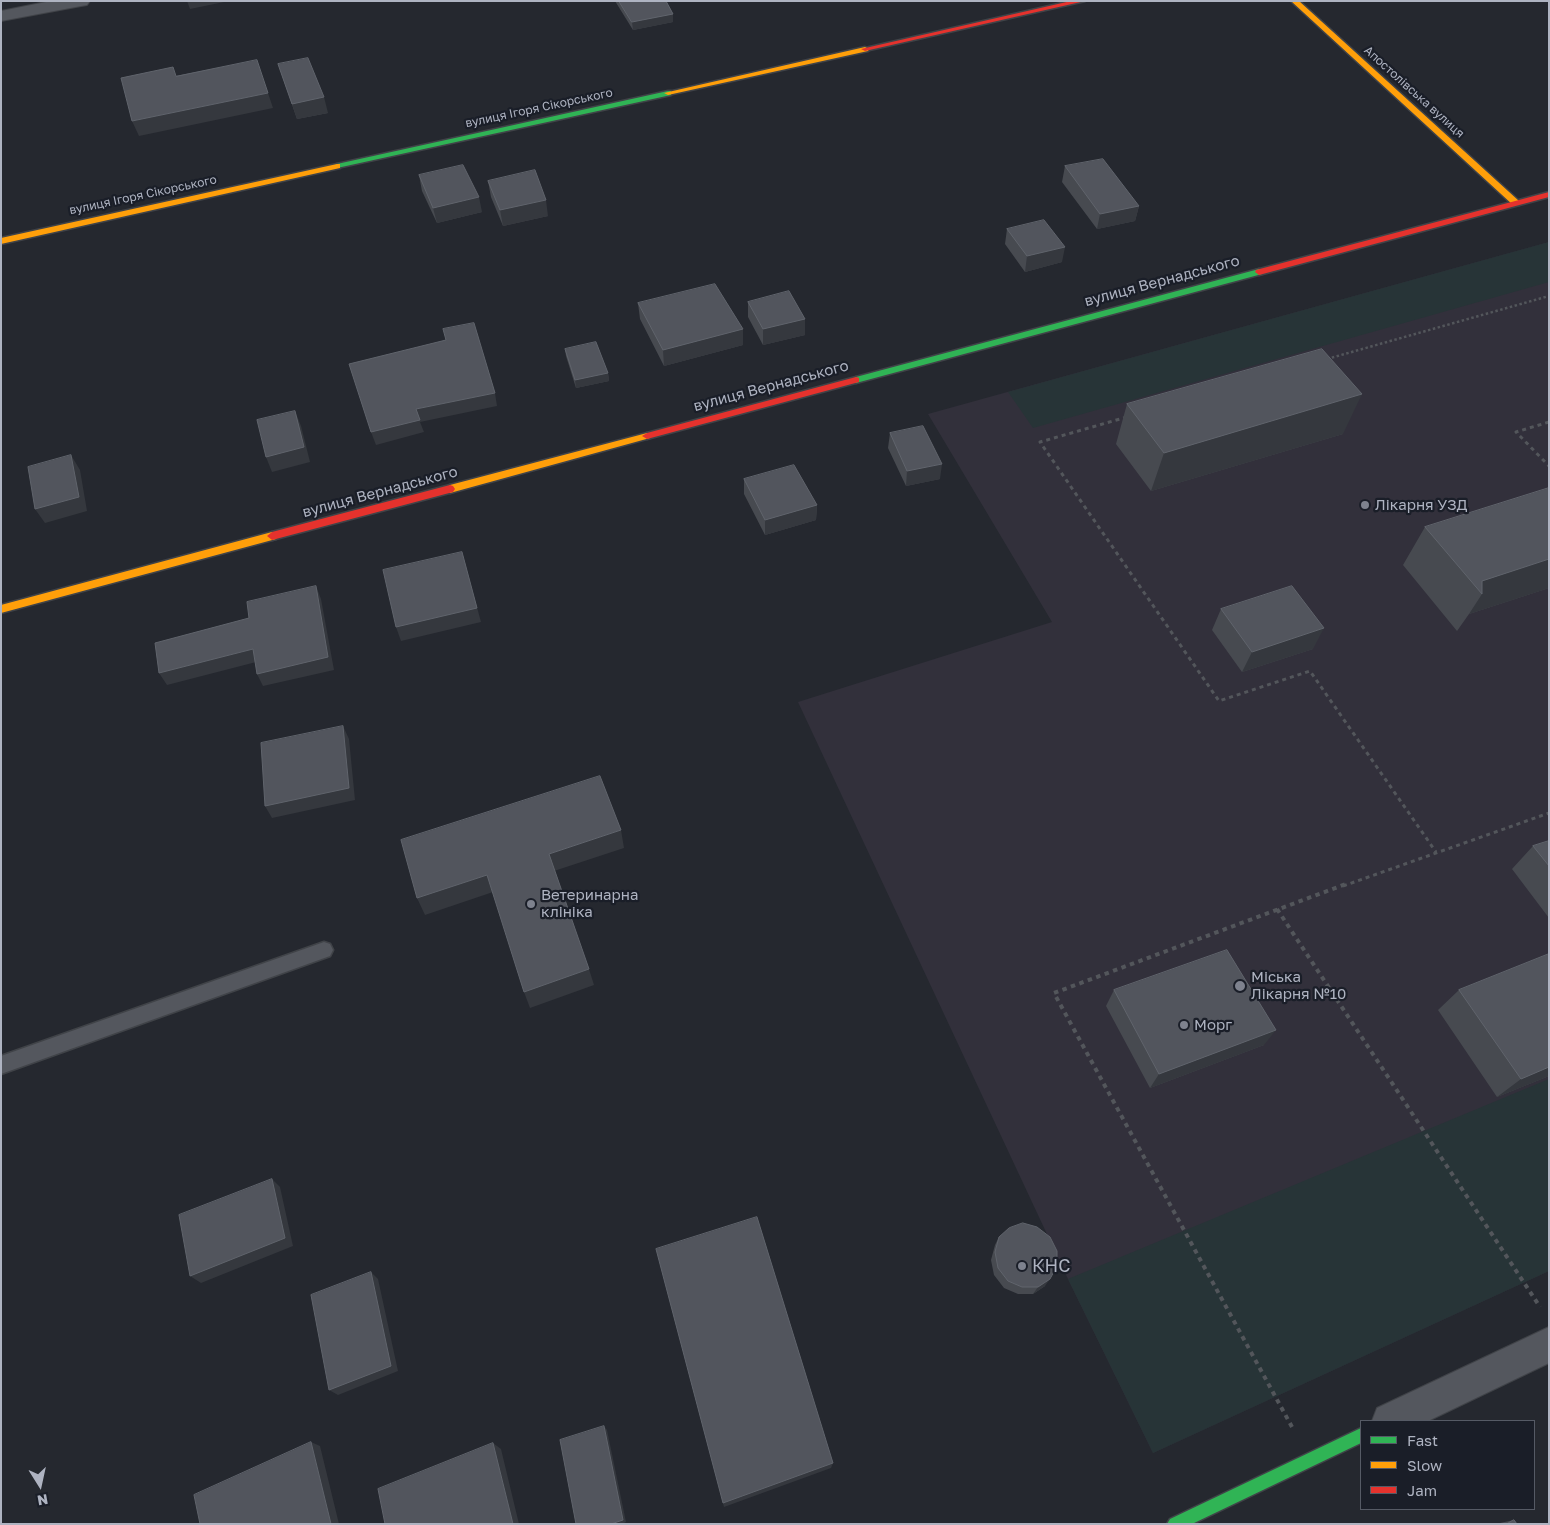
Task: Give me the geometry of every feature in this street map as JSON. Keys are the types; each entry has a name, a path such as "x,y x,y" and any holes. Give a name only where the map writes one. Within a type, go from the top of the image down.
{"street":[{"path":"1,16 80,1"},
{"name":"вулиця Ігоря Сікорського","path":"1,241 1082,1"},
{"name":"Апостолівська вулиця","path":"1294,1 1516,202"},
{"name":"вулиця Вернадського","path":"1,609 1549,194"},
{"path":"1392,1420 1546,1328"},
{"path":"1174,1524 1360,1435"}],"lane":[{"path":"1,1065 324,950"}],"path":[{"path":"1318,362 1549,296"},
{"path":"1136,414 1040,442 1218,701 1310,671 1436,852"},
{"path":"1549,422 1516,432 1549,466"},
{"path":"1310,1460 1054,993 1278,909 1549,813"},
{"path":"1278,909 1546,1328"}],"shaded area":[{"name":"Міська Лікарня №10","path":"1549,242 1549,1271 1153,1453 1068,1279 798,702 1052,622 928,414"},
{"path":"1549,242 1549,282 1033,428 1008,392"},
{"path":"1549,1079 1549,1271 1153,1453 1068,1279"}],"building":[{"path":"619,1 666,1 673,14 632,22"},
{"path":"308,58 324,97 292,104 278,64"},
{"path":"257,60 268,93 132,121 121,78 173,67 176,76"},
{"path":"1103,159 1139,206 1100,214 1065,166"},
{"path":"463,165 479,197 433,208 419,175"},
{"path":"535,170 546,200 500,210 488,181"},
{"path":"1044,220 1065,247 1027,256 1007,229"},
{"path":"715,284 743,329 663,350 638,303"},
{"path":"789,291 805,319 763,329 748,302"},
{"path":"474,323 495,393 416,409 420,420 371,432 349,364 446,340 443,329"},
{"path":"596,342 608,373 575,380 565,349"},
{"path":"1322,349 1362,394 1164,453 1127,404"},
{"path":"295,411 304,447 266,457 257,420"},
{"path":"923,426 942,464 907,471 890,433"},
{"path":"71,455 79,497 35,509 28,467"},
{"path":"794,465 817,505 765,520 744,479"},
{"path":"1549,488 1549,559 1482,581 1482,594 1425,527"},
{"path":"462,552 477,608 396,627 383,570"},
{"path":"316,586 328,657 257,674 253,649 159,673 155,643 249,618 247,602"},
{"path":"1292,586 1324,628 1252,652 1221,609"},
{"path":"343,726 349,788 265,806 261,743"},
{"name":"Ветеринарна клініка","path":"600,776 621,830 549,854 589,969 524,992 487,875 417,898 401,840"},
{"path":"1549,841 1549,866 1533,846"},
{"name":"Морг","path":"1227,950 1276,1030 1159,1074 1114,990"},
{"path":"1549,954 1549,1067 1521,1079 1459,990"},
{"path":"272,1179 285,1238 190,1276 179,1215"},
{"path":"757,1217 833,1463 723,1503 656,1249"},
{"name":"КНС","path":"1023,1223 1037,1227 1050,1237 1057,1251 1057,1266 1050,1279 1038,1287 1022,1287 1008,1281 998,1268 995,1252 999,1237 1009,1228"},
{"path":"371,1272 391,1366 329,1390 311,1295"},
{"path":"604,1426 623,1520 611,1524 576,1524 560,1440"},
{"path":"311,1442 331,1524 200,1524 194,1495"},
{"path":"493,1443 513,1524 385,1524 378,1489"},
{"path":"1514,1520 1517,1524 1507,1524"}],"traffic: fast":[{"path":"337,166 668,93"},
{"path":"856,380 1259,272"},
{"path":"1175,1524 1360,1435"}],"traffic: slow":[{"path":"1294,1 1516,203"},
{"path":"668,93 865,49"},
{"path":"1,241 337,166"},
{"path":"450,489 647,436"},
{"path":"1,609 272,536"}],"traffic: jam":[{"path":"865,49 1082,1"},
{"path":"1259,272 1549,194"},
{"path":"647,436 856,380"},
{"path":"272,536 450,489"}],"place":[{"name":"Лікарня УЗД","path":"1365,505"},
{"name":"Ветеринарна клініка","path":"531,904"},
{"name":"Міська Лікарня №10","path":"1240,986"},
{"name":"Морг","path":"1184,1025"},
{"name":"КНС","path":"1022,1266"}]}
